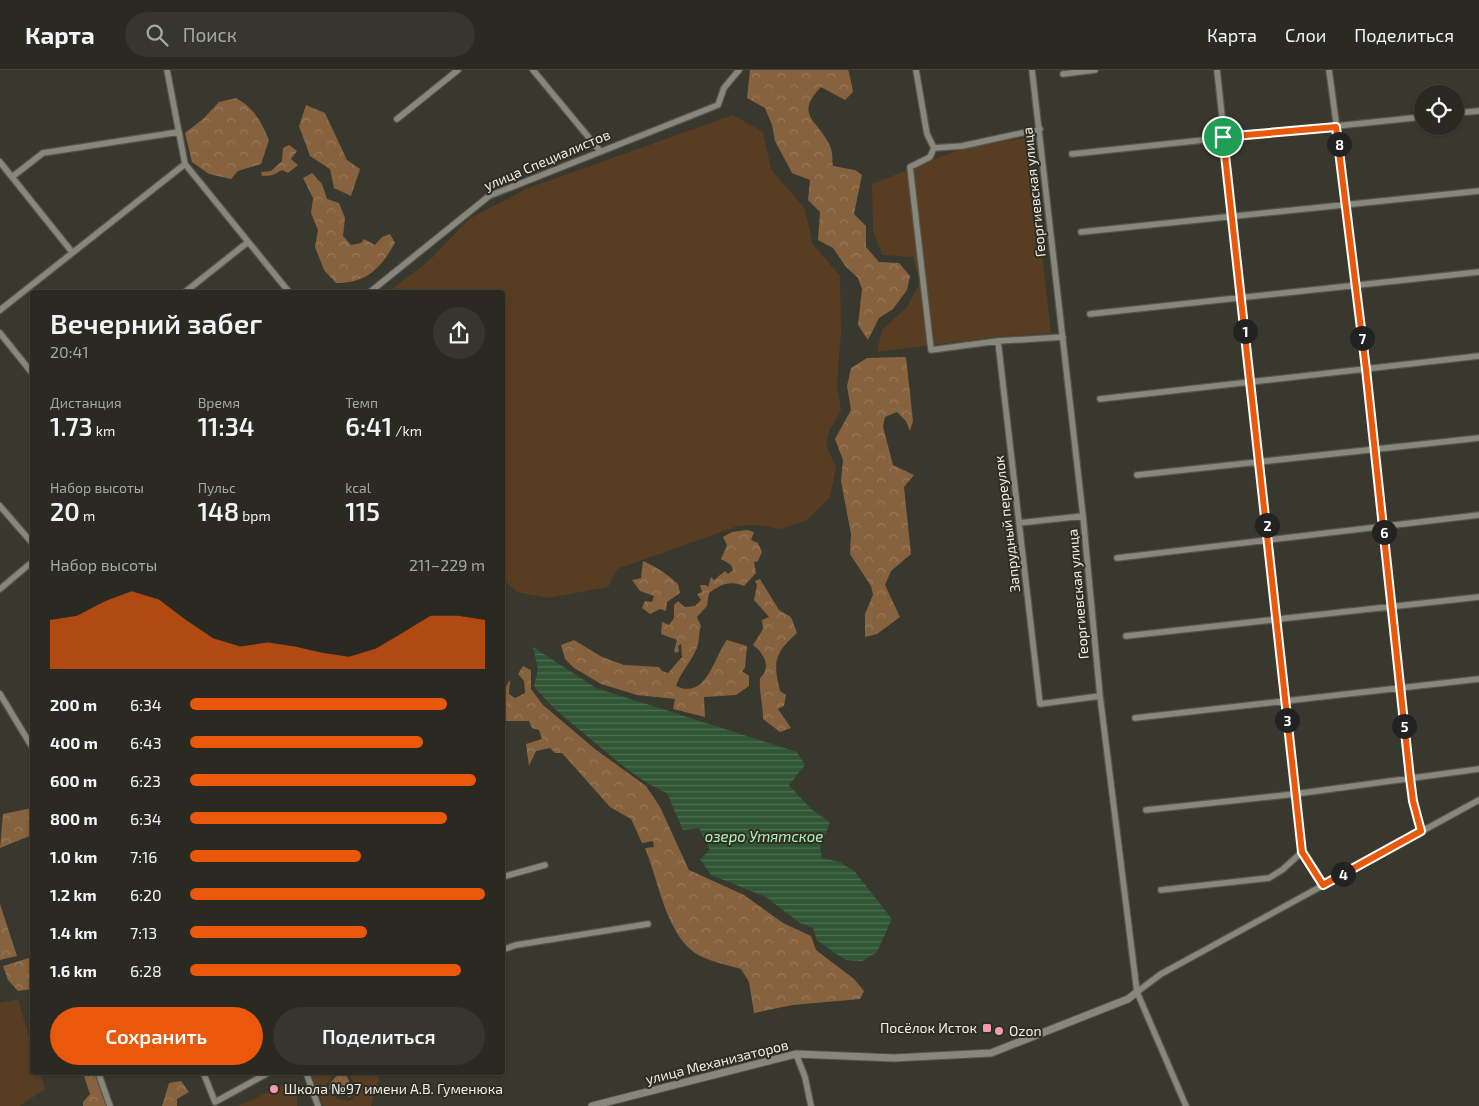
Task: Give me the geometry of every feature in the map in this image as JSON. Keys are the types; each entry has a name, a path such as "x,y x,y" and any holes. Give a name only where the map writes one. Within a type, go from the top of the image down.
{"street":[{"path":"167,70 185,164 287,290"},
{"path":"397,118 458,70"},
{"path":"534,70 600,151"},
{"name":"улица Специалистов","path":"372,290 489,196 718,105 724,88 738,70"},
{"path":"916,70 927,134 934,148"},
{"name":"Георгиевская улица","path":"1032,70 1084,516 1100,696 1137,992 1186,1106"},
{"path":"1064,74 1095,70"},
{"path":"1217,70 1269,540 1284,702 1302,852 1323,885"},
{"path":"1329,70 1347,203 1366,369 1410,778 1413,801 1421,831"},
{"path":"1464,112 1479,110"},
{"path":"1072,154 1414,118"},
{"path":"934,148 962,146 1040,129"},
{"path":"12,177 44,153 179,132"},
{"path":"934,148 930,157 910,167 931,350 998,341 1063,337"},
{"path":"0,162 72,252"},
{"path":"0,310 185,164"},
{"path":"1081,232 1233,217 1347,203 1479,191"},
{"path":"188,290 248,242"},
{"path":"1090,314 1479,272"},
{"path":"0,332 30,370"},
{"name":"Запрудный переулок","path":"998,341 1040,704 1100,696"},
{"path":"1100,399 1479,356"},
{"path":"1137,475 1479,438"},
{"path":"0,506 30,541"},
{"path":"1117,558 1479,515"},
{"path":"1019,523 1084,516"},
{"path":"0,589 30,564"},
{"path":"1126,636 1277,618 1479,598"},
{"path":"1135,718 1479,679"},
{"path":"0,694 30,744"},
{"path":"1146,810 1295,794 1479,769"},
{"path":"1137,992 1161,974 1479,800"},
{"path":"1161,890 1269,878 1282,870 1302,852"},
{"path":"505,876 546,865"},
{"path":"505,949 516,945 648,924"},
{"name":"улица Механизаторов","path":"592,1106 796,1054 894,1058 992,1053 1128,999 1137,992"},
{"path":"796,1054 805,1077 811,1106"},
{"path":"99,1075 110,1106"},
{"path":"205,1075 215,1102 264,1075"},
{"path":"307,1075 318,1106"}],"shaded area":[{"path":"733,115 763,132 771,169 805,209 812,243 840,276 841,332 837,384 841,411 829,431 826,446 836,467 830,497 807,520 781,529 755,525 738,526 617,569 608,587 548,598 517,592 505,581 505,290 391,290 429,261 469,219 528,188"},
{"path":"1029,137 1051,333 995,337 877,352 882,330 907,307 920,283 913,257 882,255 873,230 872,184 958,150"},
{"path":"18,999 30,1040 30,1075 41,1075 45,1089 20,1106 0,1106 0,1003"},
{"path":"312,1075 334,1075 327,1083 327,1090 338,1099 350,1101 358,1091 349,1075 380,1076 371,1106 323,1106"},
{"path":"290,1085 296,1095 297,1106 238,1106 282,1086"}],"green space":[{"path":"750,70 848,70 849,72 853,92 845,100 821,87 809,105 809,112 830,146 833,166 855,170 862,175 854,214 866,226 866,247 879,262 899,263 910,276 907,290 893,309 879,318 868,340 858,325 862,289 858,278 846,267 833,248 818,240 820,212 808,200 810,180 792,173 775,141 772,125 765,108 747,98"},
{"path":"236,98 248,106 256,116 269,140 261,164 238,171 231,179 209,174 192,162 185,133 203,119 219,102"},
{"path":"306,105 325,113 347,160 360,169 351,196 334,188 330,169 310,156 299,126"},
{"path":"289,145 297,151 291,159 298,165 288,173 282,170 273,175 262,176 261,172 271,171 282,161 283,148"},
{"path":"312,173 322,184 327,199 339,203 345,218 343,236 351,245 361,243 364,239 375,245 382,237 390,234 395,243 384,260 372,273 356,280 336,283 324,270 315,247 318,230 311,213 313,198 303,178"},
{"path":"906,357 913,421 910,431 906,421 897,412 885,417 883,427 893,465 914,475 904,487 911,554 891,571 885,585 900,617 877,634 865,637 865,614 873,595 871,586 850,554 851,534 841,481 843,460 835,439 851,410 847,386 851,368 867,358"},
{"path":"747,530 754,532 751,540 758,543 762,552 758,561 754,562 756,573 744,586 734,583 725,584 709,593 707,606 697,617 701,626 697,647 676,686 687,689 695,687 702,682 708,675 727,640 747,646 745,668 742,671 749,676 749,686 736,695 704,697 705,717 673,709 675,699 637,695 601,684 574,668 565,659 561,645 574,640 602,657 624,665 659,667 662,671 668,673 682,657 681,644 678,646 679,651 676,653 674,651 677,640 661,634 662,622 669,625 674,618 674,605 678,601 685,607 695,606 701,600 697,594 702,592 700,585 708,587 711,577 714,580 725,571 728,574 733,570 731,565 721,559 727,545 723,537 732,532"},
{"path":"643,561 662,571 678,584 680,593 667,602 666,611 660,609 650,614 642,608 645,601 652,602 654,596 640,591 632,580 641,578"},
{"path":"760,579 779,610 791,617 797,633 784,647 777,659 776,672 780,691 786,695 784,706 778,709 791,728 780,732 763,719 760,678 766,670 766,665 763,656 753,645 763,629 762,620 769,617 754,600 757,585 755,581"},
{"path":"523,666 531,670 531,689 543,705 595,749 646,786 660,807 689,870 744,895 783,923 811,936 816,950 854,979 864,991 860,999 793,1005 754,1013 749,982 741,969 700,956 688,948 671,923 645,848 654,847 653,841 642,843 631,819 610,807 562,753 555,753 550,748 536,751 529,766 526,744 542,739 539,730 532,728 529,721 506,721 505,716 505,690 510,680 509,694 515,698 525,693 524,681 518,674"},
{"path":"30,808 30,836 0,848 3,814"},
{"path":"0,904 17,956 0,960"},
{"path":"30,958 30,989 18,991 8,980 3,966"},
{"path":"84,1075 96,1075 108,1106 83,1106 83,1102 90,1094"},
{"path":"337,1075 346,1075 354,1091 350,1097 329,1089 330,1083"},
{"path":"181,1081 189,1092 177,1099 177,1106 162,1106 169,1083"}],"water":[{"name":"озеро Утятское","path":"533,647 596,688 797,752 805,765 789,785 811,809 830,822 820,848 822,858 840,862 855,872 892,919 877,952 862,961 846,960 817,940 813,928 800,923 766,897 711,875 700,859 710,850 699,828 683,830 667,793 647,783 620,763 562,716 534,686 538,669"}],"place":[{"name":"Посёлок Исток","path":"987,1028"},
{"name":"Ozon","path":"999,1031"},
{"name":"Школа №97 имени А.В. Гуменюка","path":"274,1089"}],"route":[{"path":"1336,127 1342,165 1410,778 1413,801 1421,831 1323,885 1302,852 1223,137 1336,127"}]}
